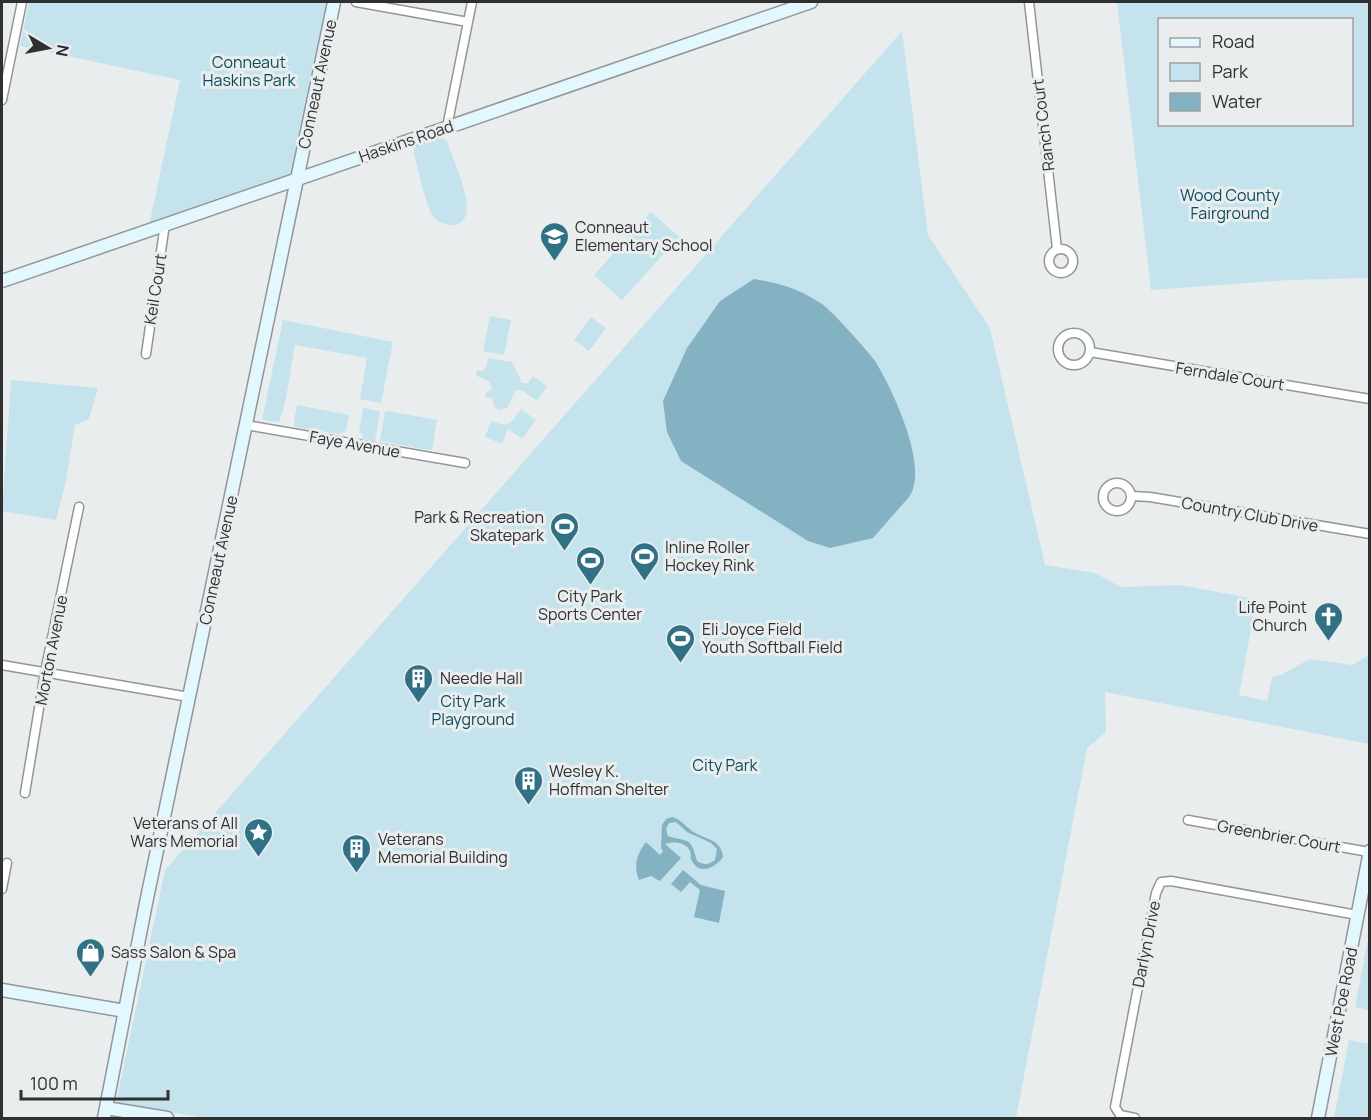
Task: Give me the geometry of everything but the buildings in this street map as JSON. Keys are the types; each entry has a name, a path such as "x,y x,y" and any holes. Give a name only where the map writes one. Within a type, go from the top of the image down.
{"street":[{"path":"2,100 22,2"},
{"name":"Conneaut Avenue","path":"105,1113 334,2"},
{"path":"356,2 468,22"},
{"path":"447,127 472,2"},
{"name":"Haskins Road","path":"2,280 811,2"},
{"name":"Ranch Court","path":"1029,2 1057,249"},
{"path":"2,49 12,51"},
{"name":"Keil Court","path":"146,354 165,224"},
{"name":"Ferndale Court","path":"1090,352 1370,399"},
{"name":"Faye Avenue","path":"246,425 465,463"},
{"name":"Country Club Drive","path":"1131,496 1150,497 1370,534"},
{"name":"Morton Avenue","path":"25,793 45,672 79,507"},
{"path":"2,665 189,697"},
{"name":"Greenbrier Court","path":"1188,820 1369,851"},
{"name":"West Poe Road","path":"1318,1119 1369,851"},
{"path":"2,889 7,863"},
{"name":"Darlyn Drive","path":"1135,1119 1120,1115 1115,1107 1156,893 1161,882 1171,881 1357,915"},
{"path":"2,990 125,1011"},
{"path":"105,1113 167,1119"}],"green space":[{"name":"Conneaut Haskins Park","path":"29,2 334,2 297,178 148,230 180,80 20,46"},
{"name":"Wood County Fairground","path":"1117,2 1369,2 1369,278 1289,280 1151,290"},
{"name":"City Park","path":"902,31 928,235 990,328 1045,565 1095,573 1121,587 1180,585 1255,599 1239,695 1267,701 1272,677 1281,675 1310,659 1352,665 1369,655 1369,744 1105,692 1106,732 1087,748 1016,1118 205,1118 116,1103 165,870"},
{"path":"439,135 447,141 466,200 466,215 458,224 446,225 431,213 414,154 414,144"},
{"path":"651,212 679,237 622,300 594,275"},
{"path":"490,316 511,320 504,355 483,351"},
{"path":"591,317 606,328 589,351 574,340"},
{"path":"283,320 393,342 381,403 360,399 367,358 295,345 285,403 279,422 262,420"},
{"path":"488,358 512,362 522,383 528,383 533,376 547,386 537,401 522,390 516,390 507,408 498,410 494,406 493,398 485,397 486,392 492,390 489,382 476,376 477,370 483,371 486,368"},
{"path":"11,380 98,388 89,419 75,425 66,481 56,520 2,511"},
{"path":"297,405 349,415 346,431 339,434 295,427"},
{"path":"363,408 380,411 375,441 362,439 363,434 359,433"},
{"path":"521,409 536,420 522,439 508,429 502,444 485,437 491,421 509,423"},
{"path":"385,412 437,420 432,449 380,441"},
{"path":"1369,934 1370,1010 1355,1007"},
{"path":"1349,1040 1369,1044 1369,1118 1334,1118"}],"water":[{"path":"754,279 789,287 822,304 875,361 899,408 912,448 915,467 914,484 909,497 873,538 830,548 808,541 681,461 667,432 663,401 687,348 720,301"},
{"path":"675,818 692,831 716,843 723,857 712,867 699,868 692,861 690,851 686,846 679,843 668,843 665,844 681,858 660,881 651,876 639,880 636,869 638,855 646,842 660,855 663,851 661,848 662,825 666,819","holes":["676,822 687,832 711,843 717,849 715,860 706,864 697,861 691,844 685,840 668,836 666,829 669,823"]},
{"path":"683,870 701,885 725,891 719,923 694,917 700,890 690,882 681,892 671,884"}],"place":[{"name":"Conneaut Elementary School","path":"554,262"},
{"name":"Park & Recreation Skatepark","path":"565,552"},
{"name":"Inline Roller Hockey Rink","path":"644,582"},
{"name":"City Park Sports Center","path":"590,586"},
{"name":"Life Point Church","path":"1328,642"},
{"name":"Eli Joyce Field Youth Softball Field","path":"681,664"},
{"name":"Needle Hall","path":"419,704"},
{"name":"Wesley K. Hoffman Shelter","path":"528,806"},
{"name":"Veterans of All Wars Memorial","path":"259,858"},
{"name":"Veterans Memorial Building","path":"357,874"},
{"name":"Sass Salon & Spa","path":"90,978"}],"park label":[{"name":"City Park Playground","path":"473,710"}]}
